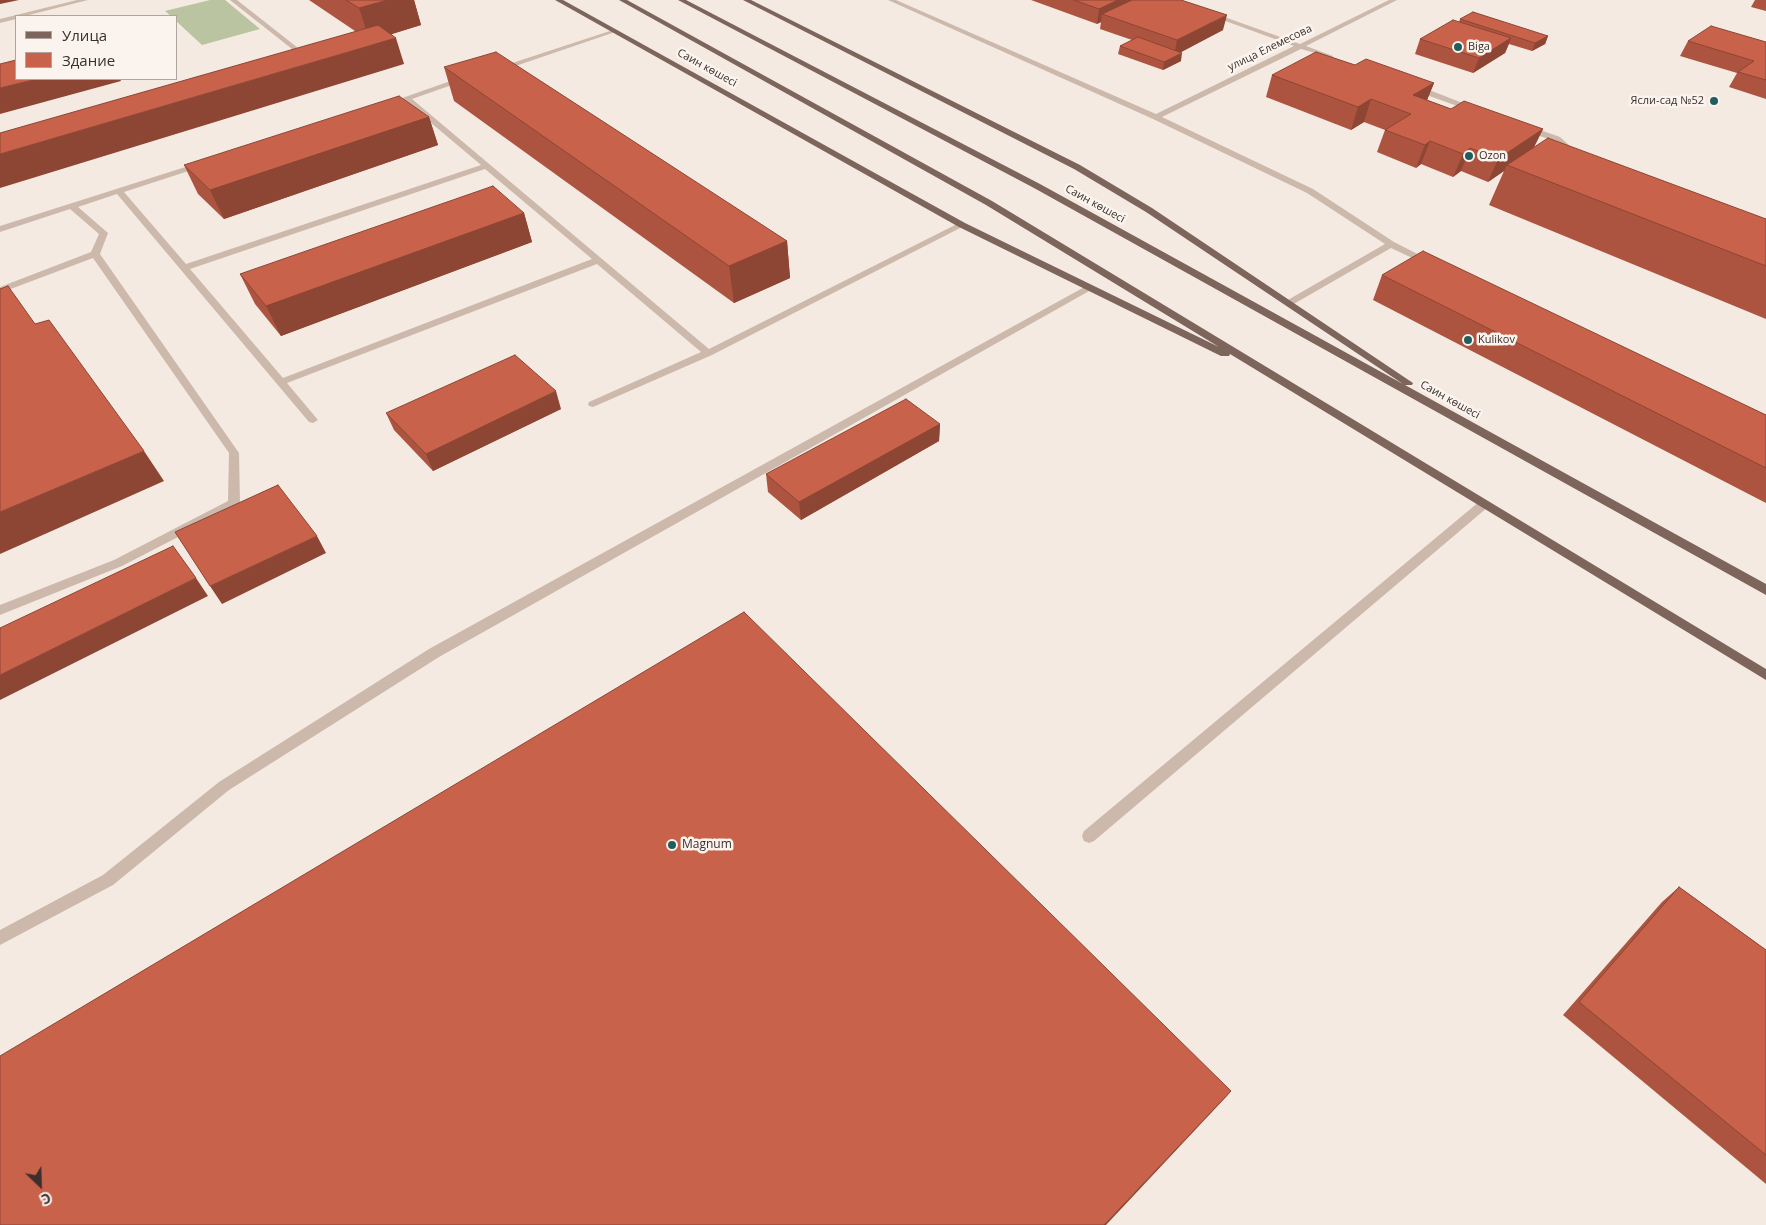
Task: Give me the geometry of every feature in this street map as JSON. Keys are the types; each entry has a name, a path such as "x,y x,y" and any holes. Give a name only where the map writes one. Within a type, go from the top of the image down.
{"main road":[{"name":"Саин көшесі","path":"558,0 962,225 1297,389"},
{"name":"Саин көшесі","path":"622,0 990,203 1766,675"},
{"name":"Саин көшесі","path":"681,0 1037,186 1481,432"},
{"name":"Саин көшесі","path":"746,0 1077,167 1149,210 1481,432"},
{"path":"1481,432 1766,590"}],"street":[{"path":"21,15 85,0"},
{"path":"233,0 296,48 280,61"},
{"path":"891,0 1156,117 1310,191 1391,244 1436,266"},
{"name":"улица Елемесова","path":"1156,117 1394,0"},
{"path":"1199,10 1342,61"},
{"path":"0,21 15,17"},
{"path":"489,72 615,31"},
{"path":"378,107 470,78"},
{"path":"1408,85 1482,112"},
{"path":"406,98 708,353"},
{"path":"1520,126 1557,139 1586,162"},
{"path":"0,229 211,161"},
{"path":"184,268 486,166"},
{"path":"118,191 313,420"},
{"path":"0,290 95,254 104,233 72,206"},
{"path":"593,404 708,353 962,225"},
{"path":"1289,303 1391,244"},
{"path":"0,610 118,564 234,503 234,453 95,254"},
{"path":"281,382 598,260"},
{"path":"0,938 108,880 224,786 434,653 1088,288"},
{"path":"1089,836 1484,504"}],"green space":[{"path":"210,0 225,0 260,29 202,45 178,23 178,15 170,15 165,11"}],"building":[{"path":"346,0 388,0 359,8"},
{"path":"1074,0 1118,0 1099,9"},
{"path":"1132,0 1181,0 1227,15 1177,40 1102,14"},
{"path":"1473,12 1548,36 1535,43 1460,19"},
{"path":"1453,20 1511,38 1479,58 1420,39"},
{"path":"378,25 396,38 0,154 0,133"},
{"path":"1711,26 1766,42 1766,80 1738,72 1754,61 1688,41"},
{"path":"1138,37 1182,53 1164,62 1120,46"},
{"path":"496,52 787,241 729,266 444,67"},
{"path":"1316,52 1355,65 1366,59 1434,83 1413,95 1451,109 1464,101 1543,129 1498,159 1470,148 1463,154 1430,141 1425,145 1385,130 1411,114 1371,99 1358,107 1272,75"},
{"path":"15,60 15,80 33,80 0,88 0,64"},
{"path":"399,96 429,117 210,190 184,165"},
{"path":"1548,138 1766,219 1766,266 1507,165"},
{"path":"493,186 524,213 266,306 240,274"},
{"path":"1423,251 1766,415 1766,468 1382,275"},
{"path":"8,286 35,324 49,320 144,451 0,512 0,289"},
{"path":"515,355 556,391 426,454 386,413"},
{"path":"906,399 940,424 799,502 766,474"},
{"path":"278,485 317,536 210,586 175,532"},
{"path":"173,546 196,578 0,675 0,628"},
{"name":"Magnum","path":"744,612 1231,1091 1104,1225 0,1225 0,1056"},
{"path":"1679,887 1766,950 1766,1155 1579,1002"}],"place":[{"name":"Biga","path":"1458,47"},
{"name":"Ясли-сад №52","path":"1714,101"},
{"name":"Ozon","path":"1469,156"},
{"name":"Kulikov","path":"1468,340"},
{"name":"Magnum","path":"672,845"}]}
